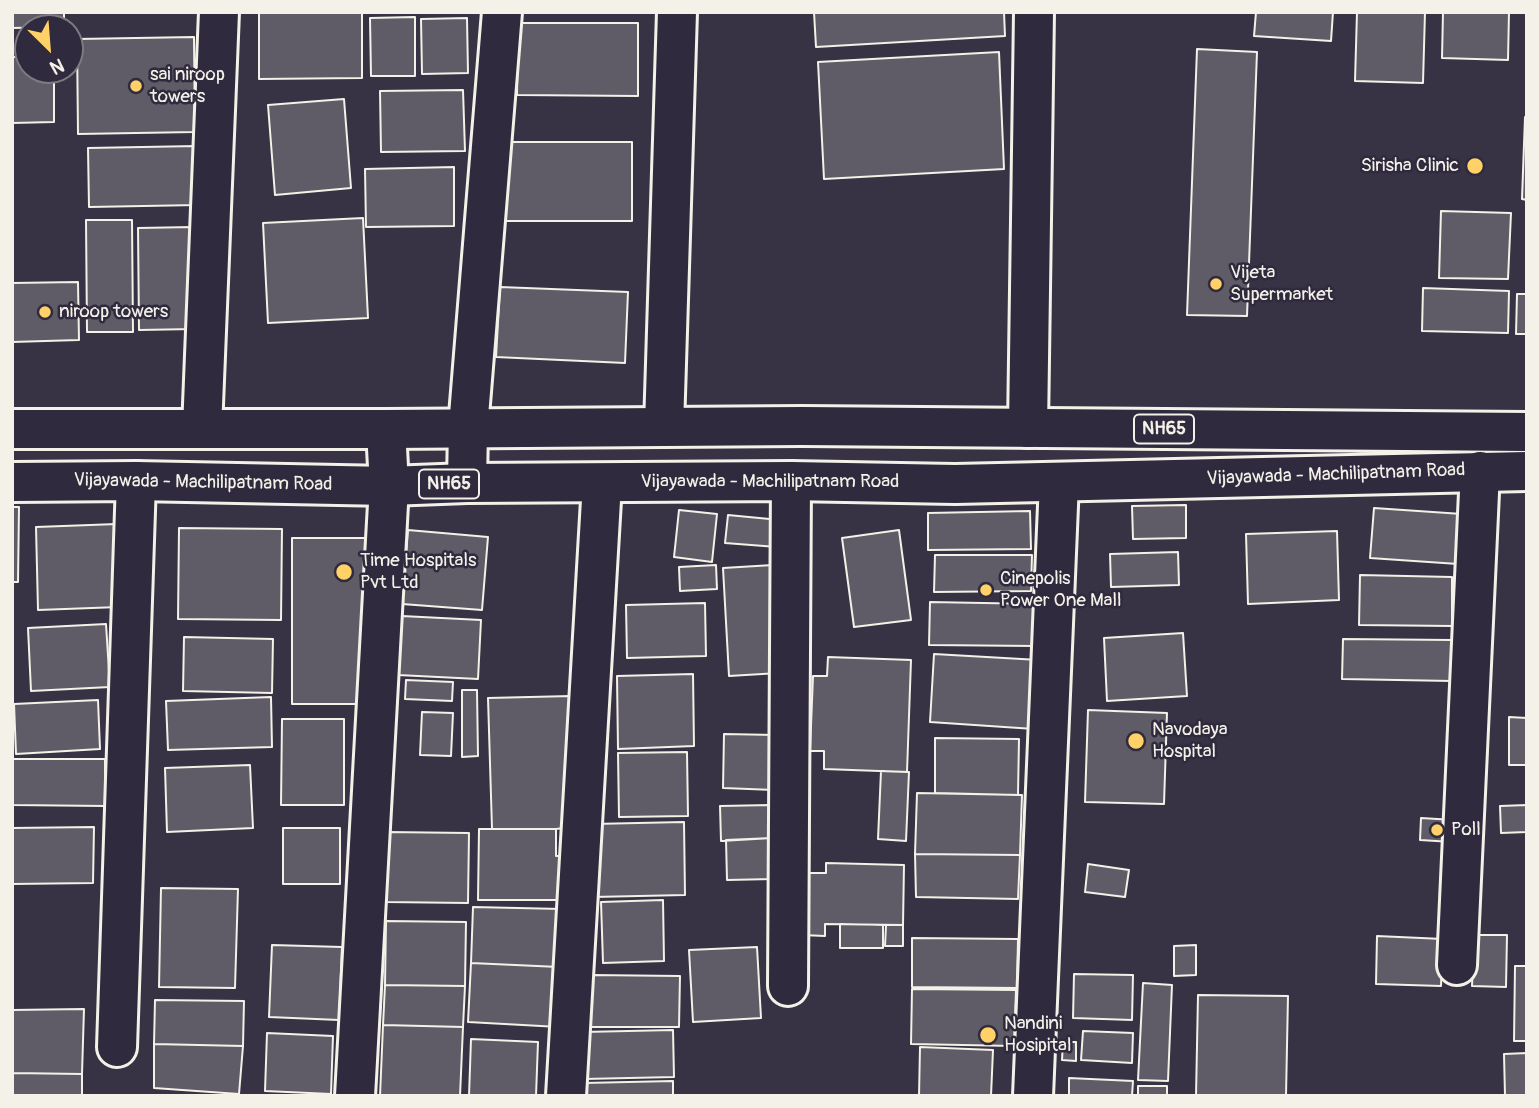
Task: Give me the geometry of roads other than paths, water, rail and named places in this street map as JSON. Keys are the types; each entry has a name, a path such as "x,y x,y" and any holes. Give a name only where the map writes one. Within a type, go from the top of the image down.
{"main road":[{"path":"202,429 219,12"},
{"path":"467,483 468,428 502,12"},
{"path":"664,427 677,12"},
{"path":"1028,428 1034,12"},
{"name":"Vijayawada - Machilipatnam Road","path":"12,429 802,426 1527,432"},
{"path":"355,1096 389,486 386,429"},
{"path":"1457,965 1480,471"},
{"name":"Vijayawada - Machilipatnam Road","path":"12,482 136,481 389,486 791,481 955,484 1527,471"},
{"path":"117,1047 136,481"},
{"path":"788,986 791,481"},
{"path":"1033,1096 1059,482"},
{"path":"566,1096 602,483"}],"place":[{"name":"sai niroop towers","path":"136,86"},
{"name":"Sirisha Clinic","path":"1475,166"},
{"name":"Vijeta Supermarket","path":"1216,284"},
{"name":"niroop towers","path":"45,312"},
{"name":"Time Hospitals Pvt Ltd","path":"344,572"},
{"name":"Cinepolis Power One Mall","path":"986,590"},
{"name":"Navodaya Hospital","path":"1136,741"},
{"name":"Poll","path":"1437,830"},
{"name":"Nandini Hosipital","path":"988,1035"}]}
